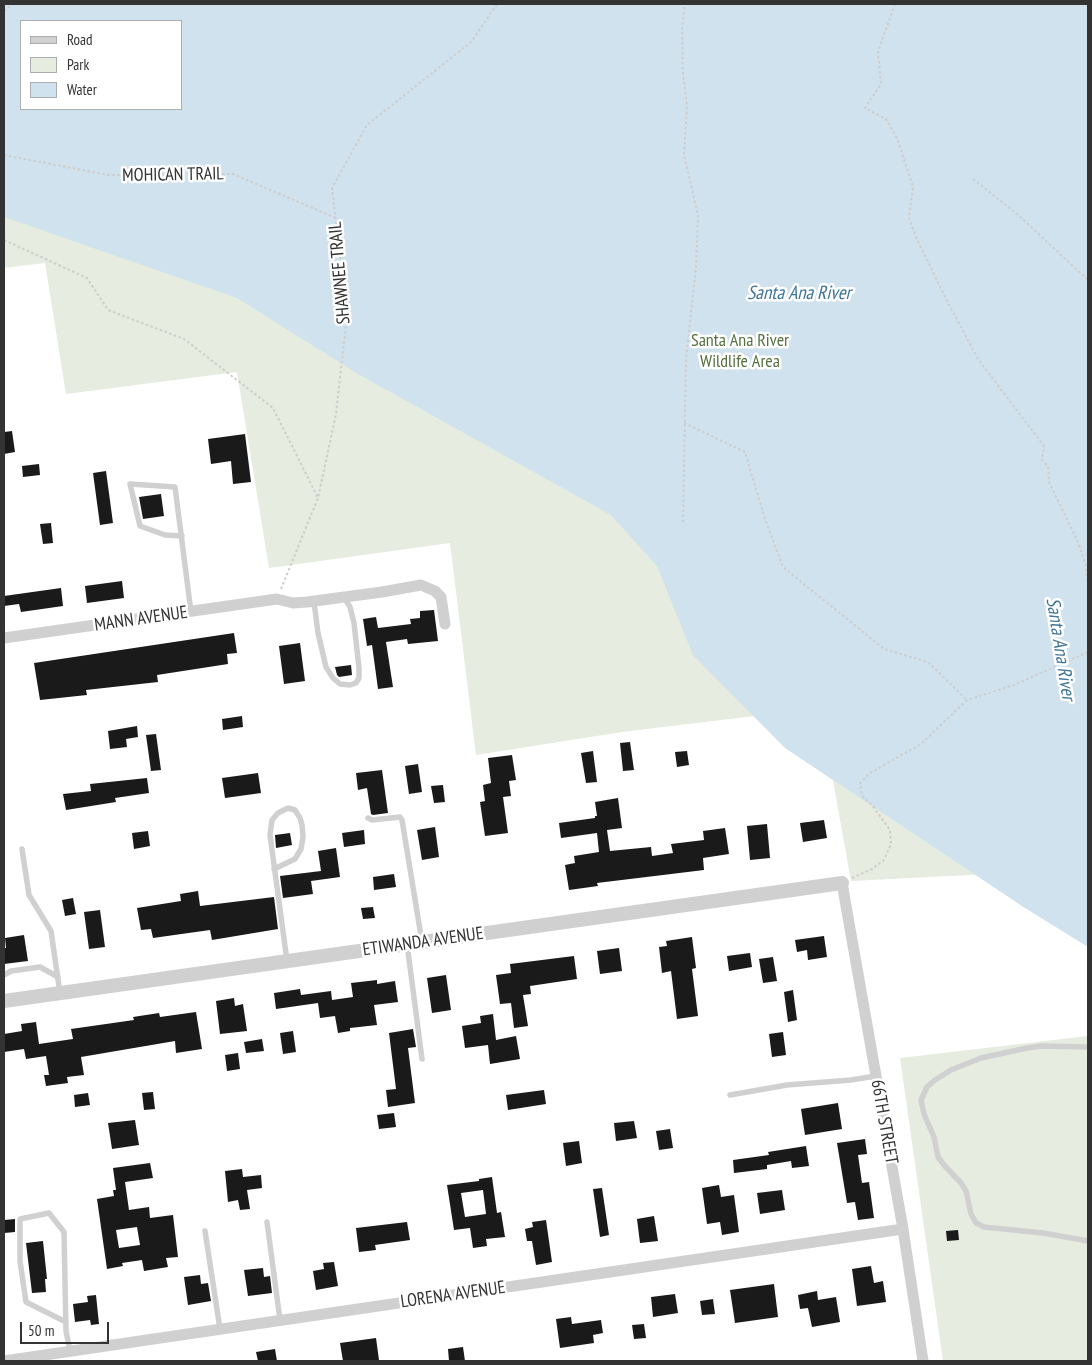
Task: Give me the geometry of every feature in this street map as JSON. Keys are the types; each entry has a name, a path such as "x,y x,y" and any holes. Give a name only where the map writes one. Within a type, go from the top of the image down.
{"street":[{"name":"MANN AVENUE","path":"4,638 277,599 293,603 314,602 421,585 435,591 440,597 445,624"},
{"name":"ETIWANDA AVENUE","path":"4,1001 842,883"},
{"name":"66TH STREET","path":"842,883 903,1230 923,1361"},
{"name":"LORENA AVENUE","path":"4,1361 903,1230"}],"lane":[{"path":"182,536 165,535 140,526 130,484 176,487 182,536 191,612"},
{"path":"314,602 318,633 326,667 333,678 340,684 350,685 356,683 359,678 359,668 354,623 350,607 344,597"},
{"path":"274,869 295,859 301,849 303,838 302,825 295,810 288,808 278,812 272,820 270,835 274,869 287,961"},
{"path":"368,818 372,820 400,817 402,820 422,942"},
{"path":"22,849 29,895 51,930 60,993"},
{"path":"407,944 422,1058"},
{"path":"4,975 11,971 40,967 58,978"},
{"path":"1088,1048 1027,1048 981,1058 951,1070 935,1080 927,1087 921,1100 924,1114 934,1137 938,1157 962,1183 966,1191 970,1214 976,1223 984,1227 1043,1233 1088,1241"},
{"path":"730,1095 787,1086 876,1076"},
{"path":"66,1322 26,1302 20,1261 20,1218 49,1213 64,1232 66,1322 70,1351"},
{"path":"267,1222 280,1320"},
{"path":"205,1231 220,1329"}],"path":[{"path":"4,11 14,4"},
{"name":"SHAWNEE TRAIL","path":"277,599 318,498 336,414 347,315 332,188 367,125 471,42 497,4"},
{"path":"683,522 686,359 696,266 698,215 684,155 687,106 682,74 682,29 685,4"},
{"path":"895,4 878,52 881,84 865,108 886,120 897,138 913,187 909,218 916,237 946,299 978,359 1044,446 1042,460 1048,466 1049,482 1078,542 1086,566 1088,584"},
{"name":"MOHICAN TRAIL","path":"4,156 108,175 233,174 336,218"},
{"path":"972,179 1016,213 1088,280"},
{"path":"4,240 87,278 108,310 184,339 273,408 318,498"},
{"path":"684,423 745,452 765,519 783,567 884,649 928,662 967,700"},
{"path":"842,883 872,869 884,860 891,844 890,830 872,805 862,796 860,783 870,773 921,744 967,700 1014,685 1088,652"}],"green space":[{"name":"Santa Ana River","path":"4,4 1088,4 1088,869 851,881 820,708 622,732 476,755 450,543 269,568 237,372 66,394 45,263 4,268"},
{"path":"1088,1036 1088,1361 943,1361 900,1058"}],"water":[{"name":"Santa Ana River","path":"4,4 1088,4 1088,947 1025,908 785,748 693,655 657,566 611,515 358,374 237,298 4,217"}],"building":[{"path":"12,431 15,452 4,454 4,432"},
{"path":"245,434 251,482 233,484 231,461 211,464 208,439"},
{"path":"39,464 40,475 23,477 22,466"},
{"path":"106,471 113,523 100,525 93,473"},
{"path":"161,494 164,516 143,519 139,497"},
{"path":"51,523 53,543 43,544 40,524"},
{"path":"122,581 124,598 87,603 85,586"},
{"path":"61,588 63,606 21,612 19,604 4,606 4,596"},
{"path":"434,610 438,641 408,644 407,639 386,642 393,687 378,689 372,645 367,646 363,619 376,617 378,628 411,624 410,619 420,618 420,611"},
{"path":"234,633 237,653 227,654 228,664 157,675 158,682 86,690 87,695 40,700 34,663"},
{"path":"300,643 305,681 284,684 279,646"},
{"path":"351,665 352,675 339,677 337,675 335,667"},
{"path":"242,716 243,727 223,730 222,719"},
{"path":"137,726 138,737 126,739 127,747 110,749 108,731"},
{"path":"156,734 161,770 151,771 146,735"},
{"path":"630,742 634,770 623,771 620,743"},
{"path":"593,751 597,782 586,783 581,753"},
{"path":"687,751 689,765 677,767 675,752"},
{"path":"512,755 516,780 509,781 511,796 503,797 508,833 485,836 480,802 485,801 483,785 491,783 488,758"},
{"path":"418,764 422,792 409,794 405,766"},
{"path":"382,770 388,813 373,815 371,814 367,788 358,790 356,773"},
{"path":"258,773 261,793 225,798 222,778"},
{"path":"147,778 149,793 115,798 116,802 66,810 63,794 91,791 90,784"},
{"path":"443,785 445,802 434,803 431,786"},
{"path":"618,798 622,828 607,830 610,851 651,847 652,856 673,853 671,844 704,840 703,831 725,828 729,854 703,858 704,870 597,883 598,886 569,890 565,865 575,863 574,856 599,852 597,833 561,838 559,823 595,818 597,816 595,802"},
{"path":"824,820 827,838 803,842 800,823"},
{"path":"767,824 770,858 750,860 747,826"},
{"path":"435,827 439,857 422,860 417,830"},
{"path":"364,830 365,844 344,847 342,833"},
{"path":"148,831 150,846 134,849 132,833"},
{"path":"290,833 292,845 276,848 275,835"},
{"path":"336,848 340,877 311,881 313,894 283,898 280,876 321,871 318,851"},
{"path":"394,874 396,887 374,890 373,877"},
{"path":"198,891 200,906 274,897 278,929 212,940 210,930 153,938 151,929 141,930 137,908 181,901 180,894"},
{"path":"73,898 76,914 65,916 62,900"},
{"path":"373,907 375,918 363,919 361,908"},
{"path":"100,910 105,947 89,949 84,912"},
{"path":"24,935 28,961 4,964 5,938"},
{"path":"824,936 827,957 808,960 807,950 797,952 795,940"},
{"path":"692,937 696,968 692,969 698,1016 677,1019 671,971 662,973 659,947 667,946 666,941"},
{"path":"619,948 622,971 600,974 597,951"},
{"path":"750,953 752,967 729,971 727,956"},
{"path":"574,956 577,979 530,986 531,994 523,995 528,1026 514,1028 511,1003 500,1004 496,975 511,973 510,964"},
{"path":"773,957 777,981 763,983 759,959"},
{"path":"446,975 451,1010 432,1013 427,978"},
{"path":"377,980 377,984 395,981 398,1002 374,1005 377,1025 350,1028 350,1031 338,1033 335,1016 320,1018 318,1003 276,1009 274,993 300,989 301,995 331,991 332,1000 353,997 351,983"},
{"path":"793,990 797,1020 788,1022 784,992"},
{"path":"234,998 235,1006 243,1004 247,1031 220,1034 216,1001"},
{"path":"196,1012 202,1049 176,1053 175,1041 81,1057 84,1075 67,1077 68,1083 46,1086 44,1075 49,1075 46,1056 26,1059 24,1049 4,1052 4,1034 22,1031 21,1024 36,1022 39,1044 73,1039 71,1029 134,1020 133,1017 159,1013 160,1017"},
{"path":"493,1014 496,1040 516,1036 520,1059 490,1064 488,1045 465,1048 462,1026 481,1023 480,1016"},
{"path":"413,1029 416,1047 408,1048 415,1103 388,1107 386,1090 396,1089 389,1033"},
{"path":"293,1031 296,1052 283,1054 280,1033"},
{"path":"783,1032 786,1055 772,1057 769,1034"},
{"path":"262,1039 264,1051 246,1053 244,1042"},
{"path":"238,1053 240,1069 227,1071 225,1055"},
{"path":"544,1090 546,1104 508,1110 506,1095"},
{"path":"153,1092 155,1109 144,1110 142,1093"},
{"path":"88,1093 90,1105 75,1107 74,1095"},
{"path":"838,1103 842,1129 805,1135 801,1109"},
{"path":"394,1113 396,1127 379,1129 377,1115"},
{"path":"135,1120 139,1145 112,1149 108,1123"},
{"path":"634,1121 637,1138 616,1141 614,1123"},
{"path":"670,1129 673,1148 659,1150 656,1131"},
{"path":"865,1139 867,1154 858,1155 862,1183 869,1182 874,1218 858,1220 855,1202 847,1203 837,1143"},
{"path":"579,1141 582,1163 566,1166 563,1143"},
{"path":"806,1146 809,1166 792,1168 791,1161 767,1165 767,1169 734,1173 733,1160 769,1155 768,1152"},
{"path":"150,1163 153,1178 125,1182 129,1210 149,1207 150,1218 173,1215 178,1257 166,1258 168,1267 144,1271 142,1260 122,1263 123,1266 107,1269 97,1199 114,1196 113,1190 116,1190 113,1168","holes":["137,1227 140,1245 119,1248 116,1230"]},
{"path":"242,1169 243,1177 261,1175 262,1188 247,1190 250,1209 240,1210 238,1200 228,1202 225,1171"},
{"path":"492,1177 497,1213 501,1212 505,1237 486,1239 487,1246 473,1248 470,1228 454,1230 447,1185 479,1181 479,1179","holes":["483,1190 486,1214 465,1217 461,1193"]},
{"path":"719,1185 721,1197 734,1195 739,1232 722,1235 720,1222 707,1224 702,1188"},
{"path":"602,1188 609,1235 600,1237 593,1189"},
{"path":"782,1190 785,1210 760,1214 757,1193"},
{"path":"654,1216 658,1241 640,1243 637,1219"},
{"path":"15,1219 15,1232 4,1233 4,1220"},
{"path":"546,1220 552,1262 536,1265 532,1241 527,1241 525,1229 533,1227 532,1222"},
{"path":"407,1222 410,1240 375,1245 376,1250 359,1252 356,1228"},
{"path":"958,1230 959,1240 947,1241 946,1231"},
{"path":"43,1241 47,1279 45,1279 46,1292 32,1293 26,1243"},
{"path":"334,1262 338,1286 316,1290 313,1271 324,1269 323,1263"},
{"path":"871,1266 874,1283 883,1281 886,1302 857,1306 852,1269"},
{"path":"263,1268 264,1277 270,1276 272,1293 248,1296 244,1270"},
{"path":"200,1275 201,1284 208,1283 211,1301 188,1305 184,1277"},
{"path":"774,1284 778,1317 735,1323 730,1290"},
{"path":"817,1291 818,1300 836,1297 840,1322 812,1327 808,1308 800,1309 798,1295"},
{"path":"675,1294 678,1313 653,1317 651,1297"},
{"path":"96,1295 99,1324 91,1325 90,1320 75,1322 73,1304 88,1302 87,1296"},
{"path":"713,1299 715,1314 702,1315 700,1301"},
{"path":"571,1317 572,1324 601,1320 603,1333 593,1335 594,1343 560,1348 556,1319"},
{"path":"644,1324 646,1338 634,1339 632,1325"},
{"path":"376,1338 379,1360 343,1361 340,1343"},
{"path":"463,1347 465,1361 449,1361 448,1349"},
{"path":"275,1349 277,1361 258,1361 256,1352"}],"park label":[{"name":"Santa Ana River Wildlife Area","path":"740,351"}]}
